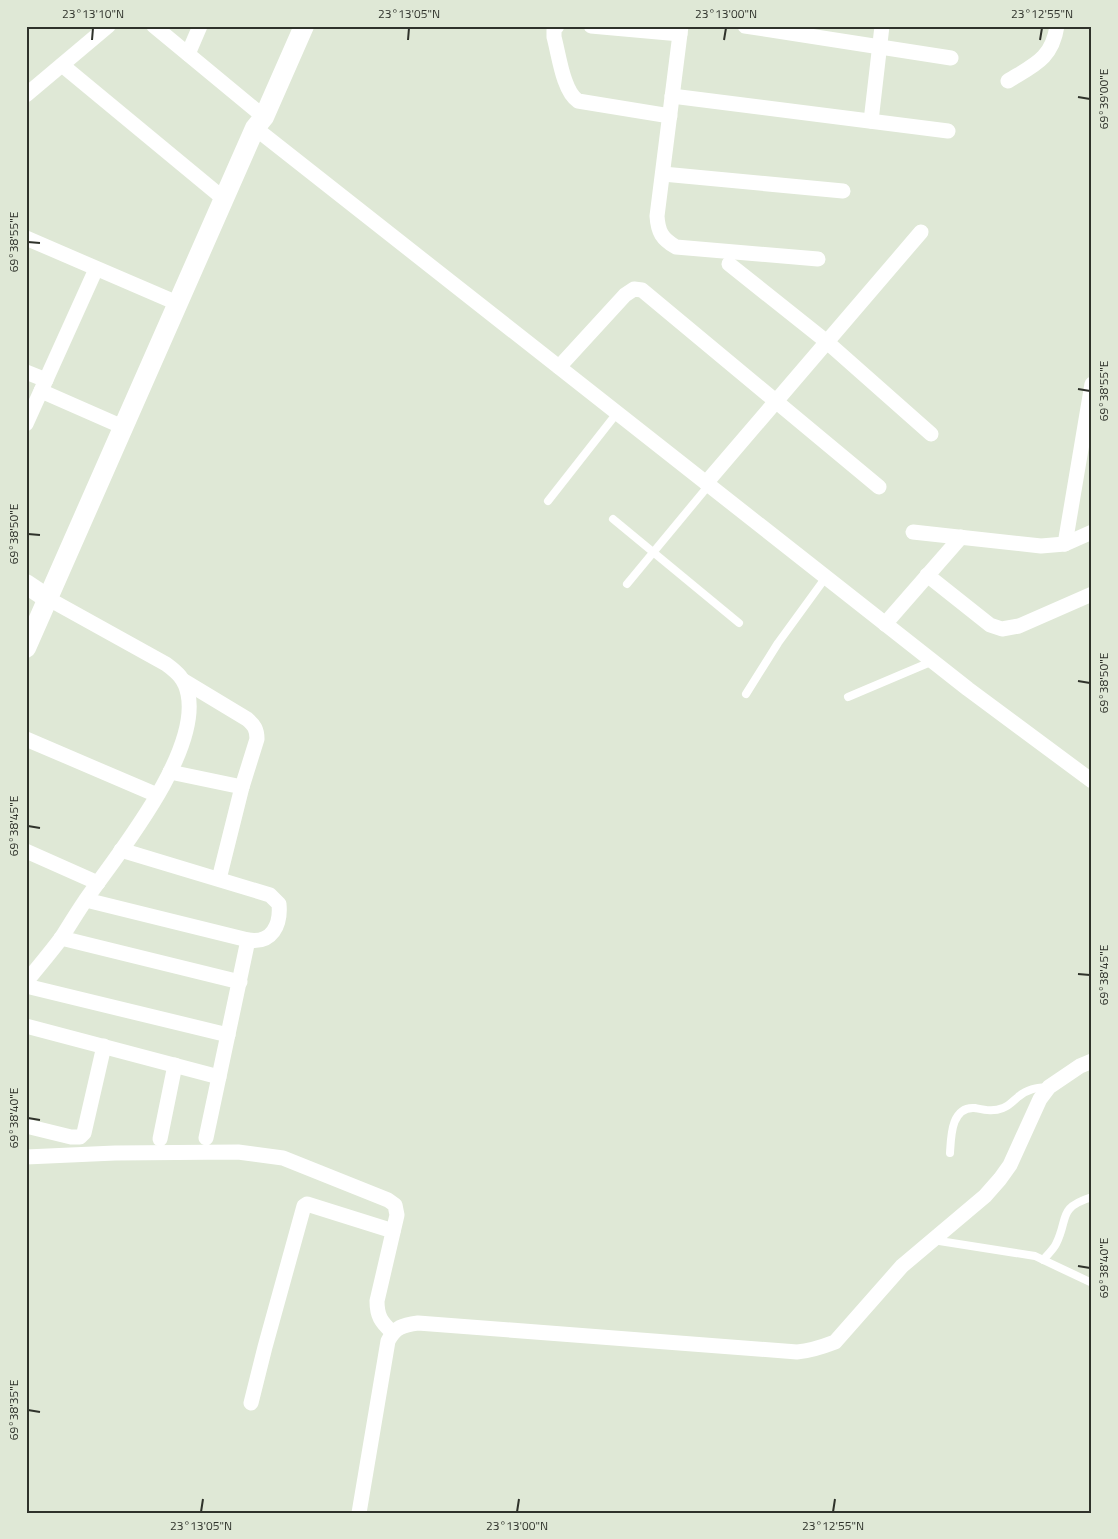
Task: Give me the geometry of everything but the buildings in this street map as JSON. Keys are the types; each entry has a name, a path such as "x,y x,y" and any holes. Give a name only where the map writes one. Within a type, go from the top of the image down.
{"street":[{"path":"26,95 108,26"},
{"path":"154,26 188,54 259,122 559,367 885,624 1092,781"},
{"path":"188,54 200,26"},
{"path":"26,648 177,303 304,26"},
{"path":"557,26 554,30 554,38 568,90 574,98 578,101 670,116"},
{"path":"591,26 681,30 657,216 661,235 667,242 676,247 818,259"},
{"path":"745,26 951,58"},
{"path":"871,121 882,26"},
{"path":"1008,81 1037,64 1046,56 1054,44 1057,26"},
{"path":"62,65 224,199"},
{"path":"672,96 948,131"},
{"path":"663,174 843,191"},
{"path":"707,484 826,342 922,232"},
{"path":"28,244 96,269 177,303"},
{"path":"729,264 826,342 931,434"},
{"path":"26,424 96,269"},
{"path":"559,367 625,295 634,289 644,291 880,487"},
{"path":"26,372 43,386 123,427"},
{"path":"1064,544 1092,384"},
{"path":"913,532 1041,546 1064,544 1092,532"},
{"path":"885,624 960,537"},
{"path":"928,575 990,625 1002,629 1019,626 1092,594"},
{"path":"26,584 47,598 166,664 180,674 188,694 189,706 187,725 180,751 158,795 61,938 26,982"},
{"path":"184,681 247,719 255,727 257,739 242,787 219,879"},
{"path":"26,739 158,795"},
{"path":"170,772 242,787"},
{"path":"86,900 257,942 270,936 275,928 280,912 279,904 264,892 121,850"},
{"path":"26,851 98,883"},
{"path":"61,938 240,982"},
{"path":"206,1138 248,940"},
{"path":"26,986 228,1035"},
{"path":"26,1026 219,1077"},
{"path":"26,1126 71,1137 80,1137 84,1133 104,1046"},
{"path":"359,1513 388,1341 392,1332 402,1325 418,1323 797,1352 812,1350 835,1342 895,1273 985,1196 1000,1179 1010,1165 1040,1099 1048,1087 1080,1066 1092,1061"},
{"path":"160,1139 175,1065"},
{"path":"26,1157 115,1153 238,1152 283,1158 388,1200 395,1206 397,1215 377,1301 377,1312 380,1320 392,1332"},
{"path":"251,1403 304,1206 307,1204 393,1232"}],"lane":[{"path":"548,501 617,413"},
{"path":"627,584 707,484"},
{"path":"613,518 738,623"},
{"path":"746,694 778,643 826,577"},
{"path":"848,697 933,661"},
{"path":"950,1153 952,1127 959,1114 970,1108 996,1110 1009,1104 1026,1091 1048,1087"},
{"path":"1043,1260 1055,1246 1069,1208 1082,1200 1092,1197"},
{"path":"933,1240 1020,1253 1043,1260 1092,1283"}]}
